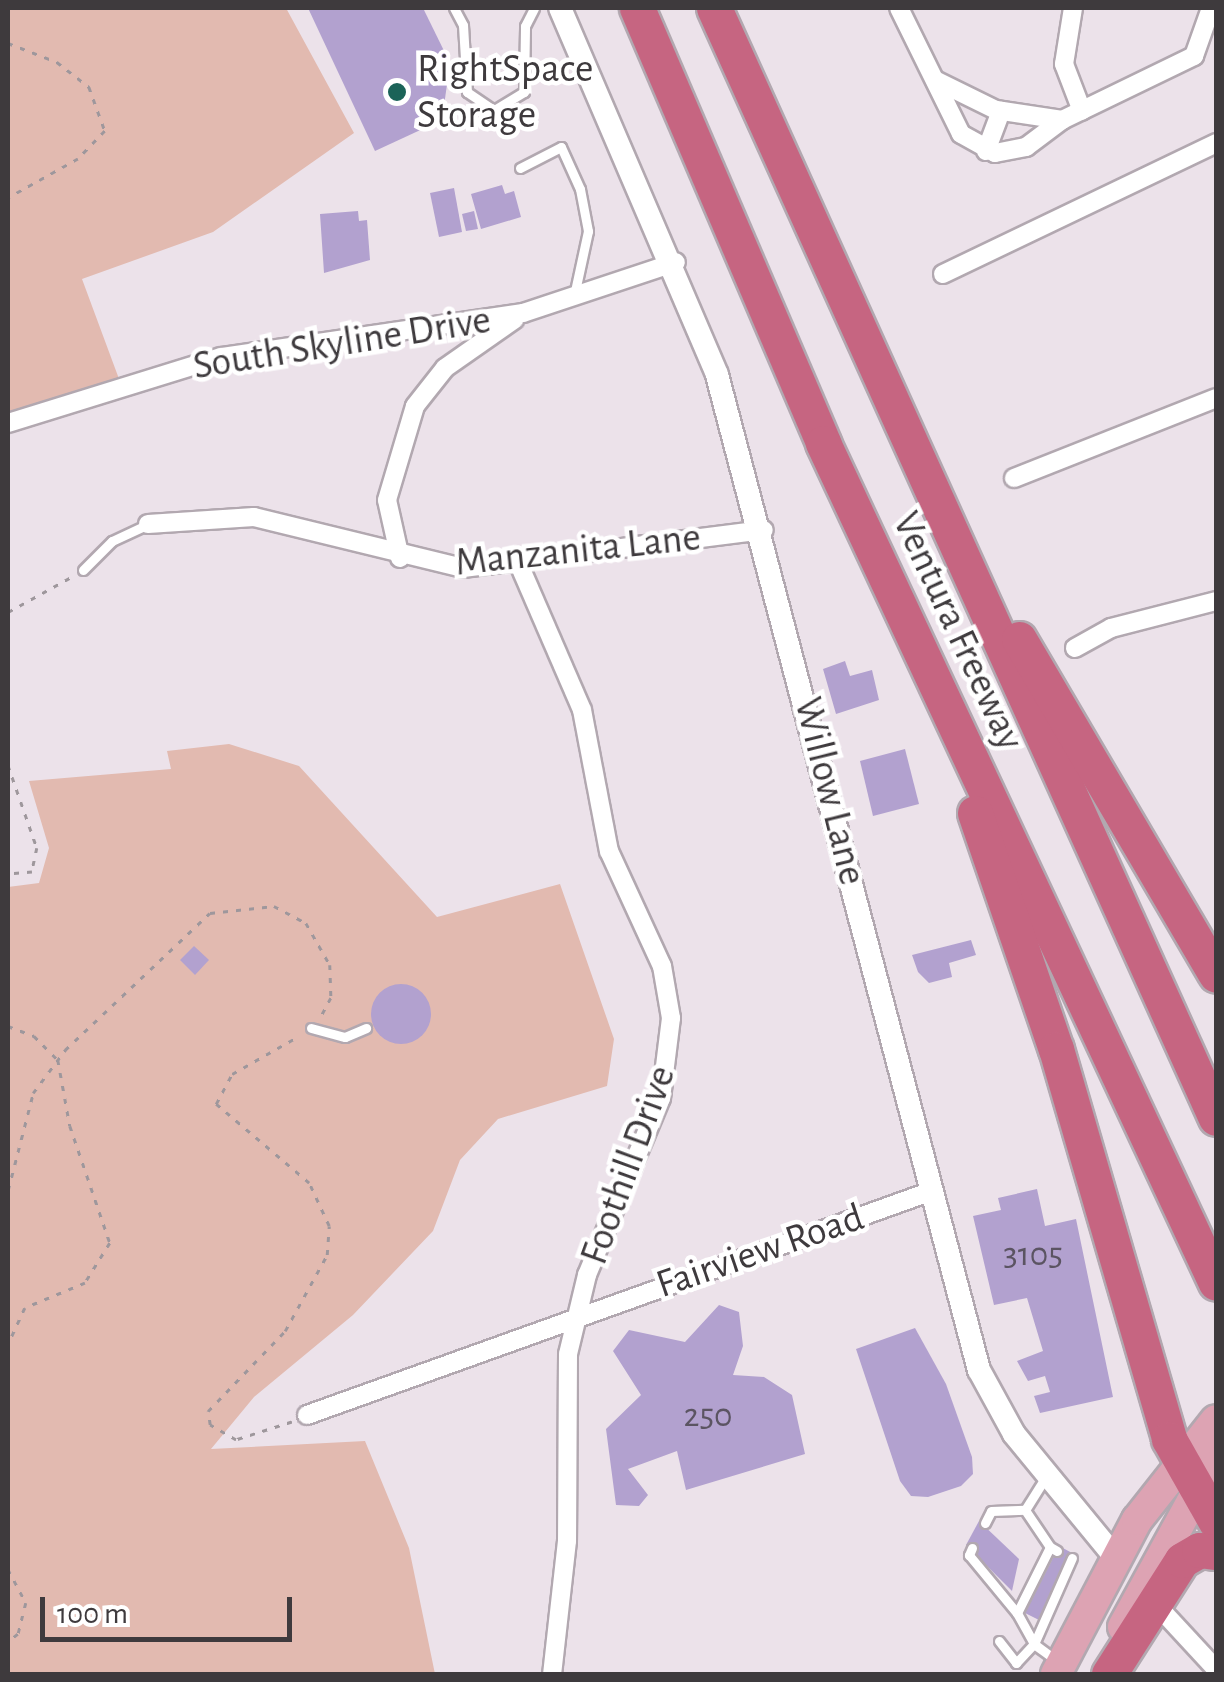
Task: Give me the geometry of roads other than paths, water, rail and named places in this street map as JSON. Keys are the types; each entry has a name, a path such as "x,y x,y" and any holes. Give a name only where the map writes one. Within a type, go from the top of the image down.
{"highway":[{"name":"Ventura Freeway","path":"637,8 823,443 1216,1283"},
{"name":"Ventura Freeway","path":"714,8 1216,1118"},
{"path":"823,443 838,500 973,809 1056,1048 1187,1474 1216,1522"},
{"path":"961,550 1065,707 1144,860 1216,975"},
{"path":"1109,1674 1148,1597 1182,1560 1199,1550 1216,1552"}],"main road":[{"path":"1099,1674 1148,1597 1187,1474 1216,1420"},
{"path":"1064,1671 1121,1580 1116,1558 1187,1474 1216,1457"}],"street":[{"name":"Willow Lane","path":"560,8 676,262 764,530 979,1370 1047,1474 1116,1558"},
{"path":"900,8 961,134 986,151 1026,147 1062,120 1194,56 1211,8"},
{"path":"1072,8 1064,64 1082,111"},
{"path":"935,80 1001,111 1062,120"},
{"path":"986,151 1001,111"},
{"path":"943,274 1216,143"},
{"name":"South Skyline Drive","path":"8,424 256,349 371,341 523,313 676,262"},
{"path":"400,558 390,534 389,479 415,406 445,368 523,313"},
{"path":"1014,478 1216,398"},
{"name":"Manzanita Lane","path":"148,524 254,517 400,558 463,568 764,530"},
{"name":"Foothill Drive","path":"518,562 582,710 609,851 662,966 671,1018 661,1098 576,1316 566,1395 565,1591 552,1674"},
{"path":"1075,648 1106,637 1111,628 1139,625 1216,601"},
{"name":"Fairview Road","path":"308,1416 576,1316 932,1191"},
{"path":"1148,1597 1216,1669"}],"lane":[{"path":"454,8 463,25 467,92 494,110 524,92 523,37 534,8"},
{"path":"520,168 561,147 569,163 588,231 574,296"},
{"name":"Manzanita Lane","path":"83,570 126,531 148,524"},
{"path":"311,1028 345,1037 366,1028"},
{"path":"1026,1510 1047,1474"},
{"path":"985,1523 991,1512 1026,1510"},
{"path":"1018,1613 1054,1549 1026,1510"},
{"path":"972,1548 969,1556 1018,1613 1034,1644 1064,1671"},
{"path":"999,1641 1016,1662 1034,1644 1072,1558"}],"place":[{"name":"RightSpace Storage","path":"397,92"}]}
